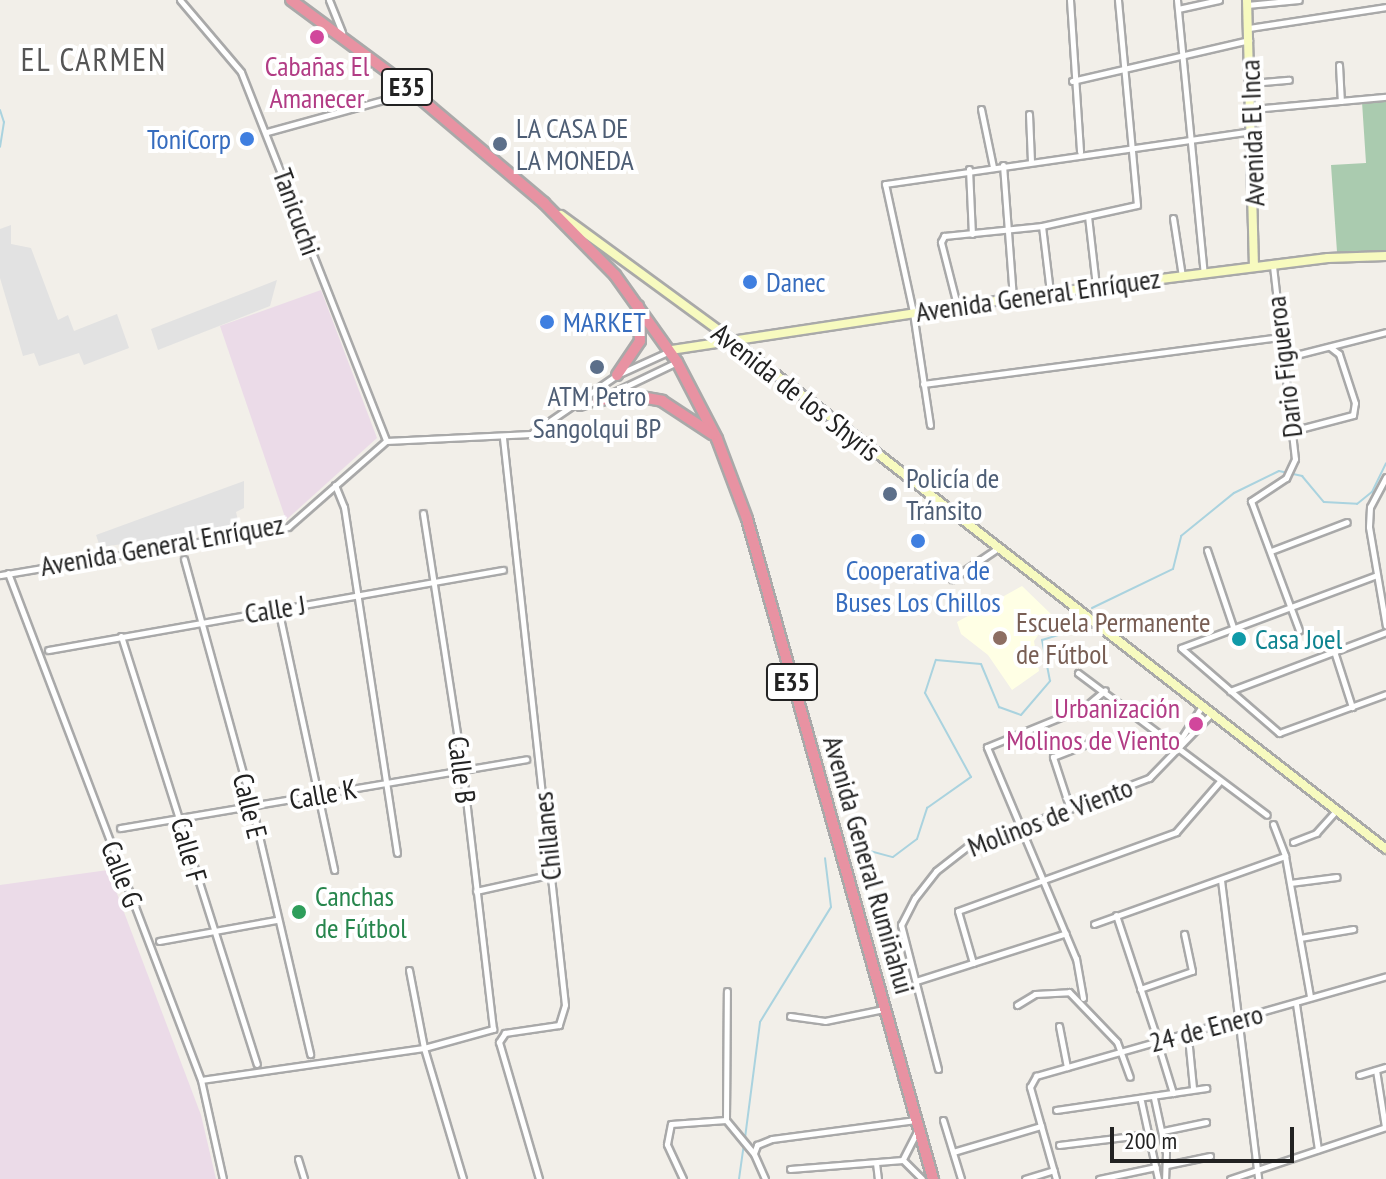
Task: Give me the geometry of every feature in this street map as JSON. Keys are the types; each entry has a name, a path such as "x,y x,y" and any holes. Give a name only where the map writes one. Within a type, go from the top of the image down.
{"highway":[{"name":"E35","path":"291,0 413,92 544,203 638,304"},
{"name":"Avenida General Rumiñahui","path":"638,304 671,350 717,439 747,519 933,1179"},
{"path":"617,375 635,356 642,337 638,304"},
{"path":"598,401 624,394 662,401 717,439"}],"main road":[{"name":"Avenida El Inca","path":"1247,3 1255,131 1254,267"},
{"name":"Avenida de los Shyris","path":"544,203 729,338 1386,849"},
{"name":"Avenida General Enríquez","path":"671,350 693,349 729,338 957,305 1254,267 1386,256"},
{"name":"Avenida General Enríquez","path":"677,362 693,349"}],"street":[{"name":"Tanicuchi","path":"180,0 236,66 267,132 386,441"},
{"path":"329,0 344,38"},
{"path":"1070,0 1072,81 1080,152"},
{"path":"957,305 941,242 944,236 1042,226 1131,209 1138,199 1130,146 1118,0"},
{"path":"1177,0 1204,273"},
{"path":"1178,9 1219,0"},
{"path":"1247,3 1299,0"},
{"path":"1248,28 1386,7"},
{"path":"1072,81 1182,58 1249,40"},
{"path":"1339,65 1341,101"},
{"path":"1251,83 1289,80"},
{"path":"267,132 413,92"},
{"path":"1253,109 1386,97"},
{"path":"981,109 993,167"},
{"path":"1029,114 1031,161"},
{"path":"930,425 913,312 885,184 1080,152 1255,131"},
{"path":"1003,165 1004,231 1013,298"},
{"path":"969,169 972,234"},
{"path":"1088,216 1096,287"},
{"path":"1173,218 1182,276"},
{"path":"1042,226 1050,293"},
{"name":"Dario Figueroa","path":"1272,265 1294,454 1286,478 1252,498 1299,630"},
{"path":"1284,358 1386,332"},
{"path":"923,384 1281,337"},
{"path":"1292,431 1353,415 1339,354 1330,347"},
{"name":"Avenida General Enríquez","path":"0,575 281,528 386,441 503,438 531,434 574,408 617,375 671,350"},
{"name":"Avenida General Enríquez","path":"574,408 598,401 677,362"},
{"name":"Chillanes","path":"503,438 565,1005 559,1025 505,1033 499,1042 539,1179"},
{"path":"1229,692 1386,629 1370,507 1386,477"},
{"path":"335,485 344,507 397,853"},
{"name":"Calle B","path":"423,513 463,772 493,1029 424,1048"},
{"path":"1271,551 1347,522"},
{"path":"952,579 998,548"},
{"path":"1207,550 1233,627"},
{"name":"Calle E","path":"184,559 252,806 310,1054"},
{"name":"Calle J","path":"48,650 278,608 436,585 503,570"},
{"name":"Calle G","path":"8,573 201,1080 223,1179"},
{"path":"1377,575 1184,644 1182,652 1279,733 1386,694"},
{"path":"278,608 334,870"},
{"name":"Calle F","path":"121,636 180,816 212,932 257,1064"},
{"path":"1334,651 1352,707"},
{"path":"1078,673 1105,690 1267,815"},
{"path":"1083,998 1066,933 1018,828 989,742 1085,707 1105,690"},
{"name":"Molinos de Viento","path":"1177,746 1178,737 1202,706"},
{"name":"Molinos de Viento","path":"938,1069 901,925 915,898 949,858 1149,778 1211,714"},
{"path":"1070,809 1053,757 1099,739"},
{"name":"Calle K","path":"120,828 526,759"},
{"path":"973,963 957,913 1176,832 1220,781"},
{"path":"1293,842 1316,833 1335,812"},
{"path":"1273,824 1285,856 1310,996"},
{"path":"1094,924 1285,856"},
{"path":"476,891 539,877"},
{"path":"1290,883 1337,877"},
{"path":"1221,880 1258,1179"},
{"path":"1116,915 1158,1041"},
{"path":"159,941 277,920"},
{"path":"1300,938 1353,929"},
{"path":"916,981 1066,933"},
{"path":"1140,989 1192,971 1184,934"},
{"path":"409,970 424,1048 463,1179"},
{"name":"24 de Enero","path":"1041,1126 1030,1087 1036,1076 1386,976"},
{"path":"1017,1005 1035,994 1064,990 1093,1013 1123,1050 1130,1077"},
{"path":"727,991 726,1120 754,1154 765,1179"},
{"path":"1296,1004 1318,1149"},
{"path":"790,1016 825,1021 885,1009"},
{"path":"1059,1026 1067,1067"},
{"path":"1189,1047 1193,1088"},
{"path":"201,1080 424,1048"},
{"path":"1161,1054 1173,1093"},
{"path":"1359,1075 1386,1067"},
{"path":"1230,1179 1256,1167 1386,1127 1376,1070"},
{"path":"1056,1110 1141,1101 1193,1088 1206,1088"},
{"path":"1154,1098 1163,1131 1167,1165 1165,1179"},
{"path":"1141,1101 1158,1179"},
{"path":"683,1179 667,1144 671,1124 726,1120"},
{"path":"943,1120 961,1179"},
{"path":"754,1154 757,1145 772,1139 916,1122 915,1141 903,1160"},
{"path":"1163,1131 1206,1122"},
{"path":"953,1152 1041,1126 1056,1179"},
{"path":"1059,1145 1149,1134"},
{"path":"1167,1165 1210,1156"},
{"path":"298,1159 304,1179"},
{"path":"790,1169 903,1160"},
{"path":"903,1160 922,1179"},
{"path":"876,1163 878,1179"},
{"path":"1099,1179 1156,1167"},
{"path":"1025,1179 1054,1170"}],"shaded area":[{"path":"1386,99 1386,252 1337,252 1331,165 1366,163 1362,102"},
{"path":"11,225 11,244 31,248 58,320 68,315 74,331 117,314 129,348 84,365 79,353 39,366 34,353 23,356 0,278 0,229"},
{"path":"277,280 270,306 158,350 151,329"},
{"path":"321,290 377,438 286,520 220,326"},
{"path":"244,481 244,508 236,512 240,529 100,547 96,535"},
{"name":"Escuela Permanente de Fútbol","path":"1022,586 1052,615 1034,641 1039,671 1012,690 988,655 961,634 957,622"},
{"path":"108,870 201,1115 216,1179 0,1179 0,885"}],"waterway":[{"path":"0,110 4,122 0,147"},
{"path":"1092,608 1173,569 1181,536 1234,493 1279,471 1302,476 1324,502 1357,504 1372,492 1386,463"},
{"path":"855,847 893,857 917,839 927,808 971,777 925,693 936,660 981,664 999,707 1021,715 1050,681 1042,640 1068,632"},
{"path":"745,1138 760,1022 831,907 825,858"},
{"path":"739,1179 744,1144"}],"place":[{"name":"Cabañas El Amanecer","path":"317,37"},
{"name":"ToniCorp","path":"247,139"},
{"name":"LA CASA DE LA MONEDA","path":"500,144"},
{"name":"Danec","path":"750,282"},
{"name":"MARKET","path":"547,322"},
{"name":"ATM Petro Sangolqui BP","path":"597,367"},
{"name":"Policía de Tránsito","path":"890,494"},
{"name":"Cooperativa de Buses Los Chillos","path":"918,541"},
{"name":"Escuela Permanente de Fútbol","path":"1000,638"},
{"name":"Casa Joel","path":"1239,639"},
{"name":"Urbanización Molinos de Viento","path":"1196,724"},
{"name":"Canchas de Fútbol","path":"299,912"}],"district":[{"name":"EL CARMEN","path":"94,59"}]}
